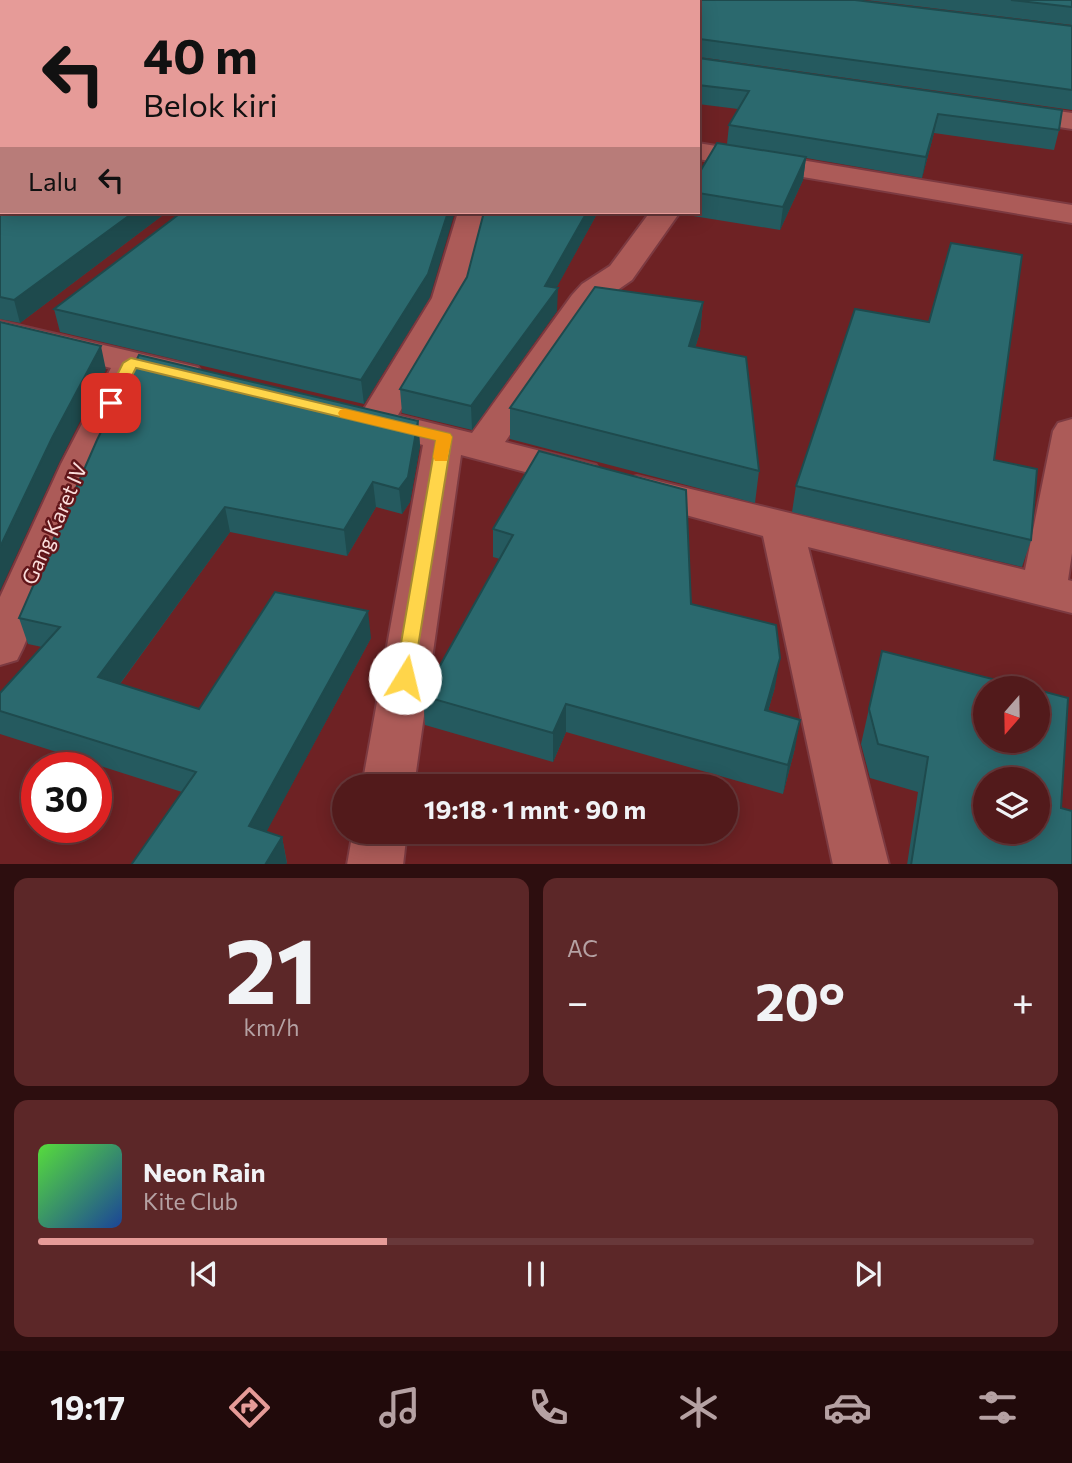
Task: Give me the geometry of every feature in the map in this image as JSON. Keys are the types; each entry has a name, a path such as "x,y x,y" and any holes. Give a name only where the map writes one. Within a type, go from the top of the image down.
{"street":[{"path":"989,110 1072,121"},
{"path":"700,151 1072,214"},
{"path":"376,421 449,298 472,214"},
{"path":"391,774 463,442 594,291 621,273 664,214"},
{"path":"14,334 61,312"},
{"path":"14,334 221,384"},
{"name":"Gang Karet IV","path":"0,648 81,464 131,363"},
{"path":"338,411 782,527 1058,593 1072,431"},
{"path":"782,527 861,864"},
{"path":"375,864 378,844"}],"building":[{"path":"700,0 855,0 1072,26 1072,90 700,39"},
{"path":"1011,0 1072,0 1072,7"},
{"path":"700,58 1062,110 1059,130 938,114 926,157 729,125 749,91 700,85"},
{"path":"717,143 806,157 783,207 700,193 700,172"},
{"path":"0,214 131,214 14,300 0,297"},
{"path":"179,214 447,214 428,274 361,380 54,309"},
{"path":"483,214 586,214 545,286 558,288 471,406 400,389 467,277"},
{"path":"951,243 1022,255 994,460 1037,469 1031,540 796,486 855,309 929,322"},
{"path":"595,287 703,302 689,346 746,357 759,471 510,408"},
{"path":"0,322 101,346 52,438 0,547"},
{"path":"139,355 418,421 408,477 399,489 373,482 344,530 225,507 98,677 199,709 275,592 368,611 249,826 282,837 266,864 132,864 196,772 0,711 0,693 60,627 19,618 97,440"},
{"path":"539,451 686,490 691,604 776,625 780,658 765,710 800,720 788,765 566,704 553,733 423,696 513,535 493,529"},
{"path":"882,651 981,676 973,676 973,753 1050,753 1050,693 1068,698 1061,808 1072,811 1072,864 911,864 928,757 878,744 869,709"}],"slow traffic":[{"path":"345,413 444,437 441,457"}],"route":[{"path":"111,403 131,363 444,437 405,678"}]}
